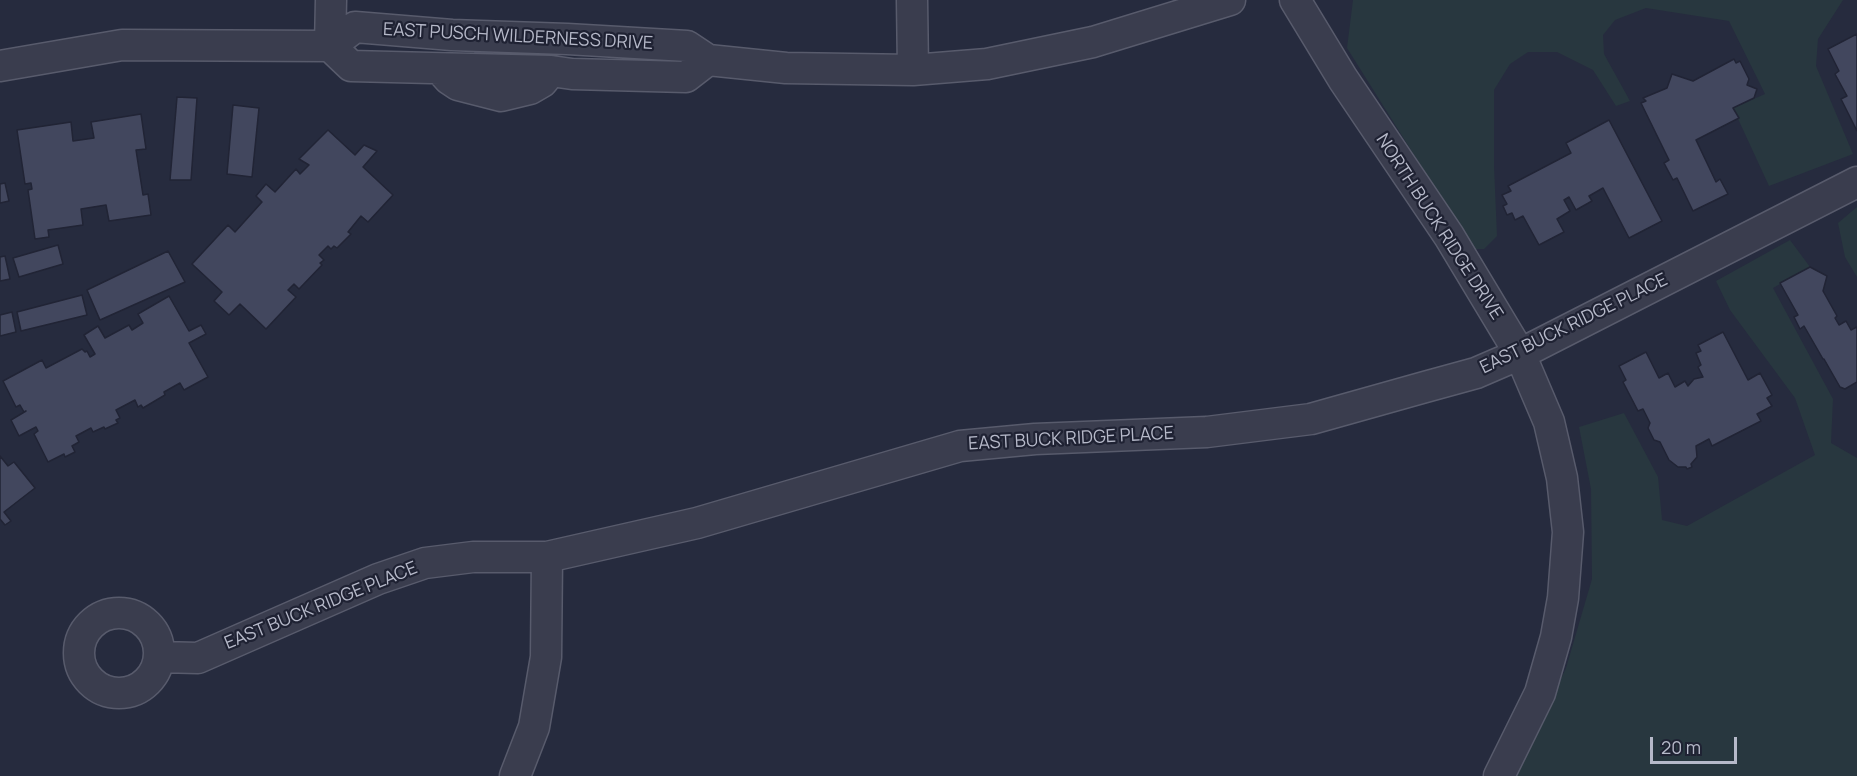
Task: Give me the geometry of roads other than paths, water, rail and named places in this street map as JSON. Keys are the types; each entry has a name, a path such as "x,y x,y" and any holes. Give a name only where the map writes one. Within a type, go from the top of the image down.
{"street":[{"path":"0,66 122,45 330,46 331,0"},
{"path":"912,0 914,70"},
{"name":"EAST PUSCH WILDERNESS DRIVE","path":"708,60 686,77 351,66 330,46 355,27 452,35 687,46 708,60 786,68 914,70 987,64 1093,42 1230,0"},
{"name":"NORTH BUCK RIDGE DRIVE","path":"1295,0 1343,79 1449,236 1520,354 1549,422 1562,478 1568,532 1563,598 1553,648 1540,693 1499,776"},
{"name":"EAST BUCK RIDGE PLACE","path":"159,657 198,658 378,579 425,564 473,557 547,557 696,523 960,446 1035,439 1208,432 1311,419 1476,373 1520,354 1857,182"},
{"path":"515,776 534,727 546,657 547,557"}]}
